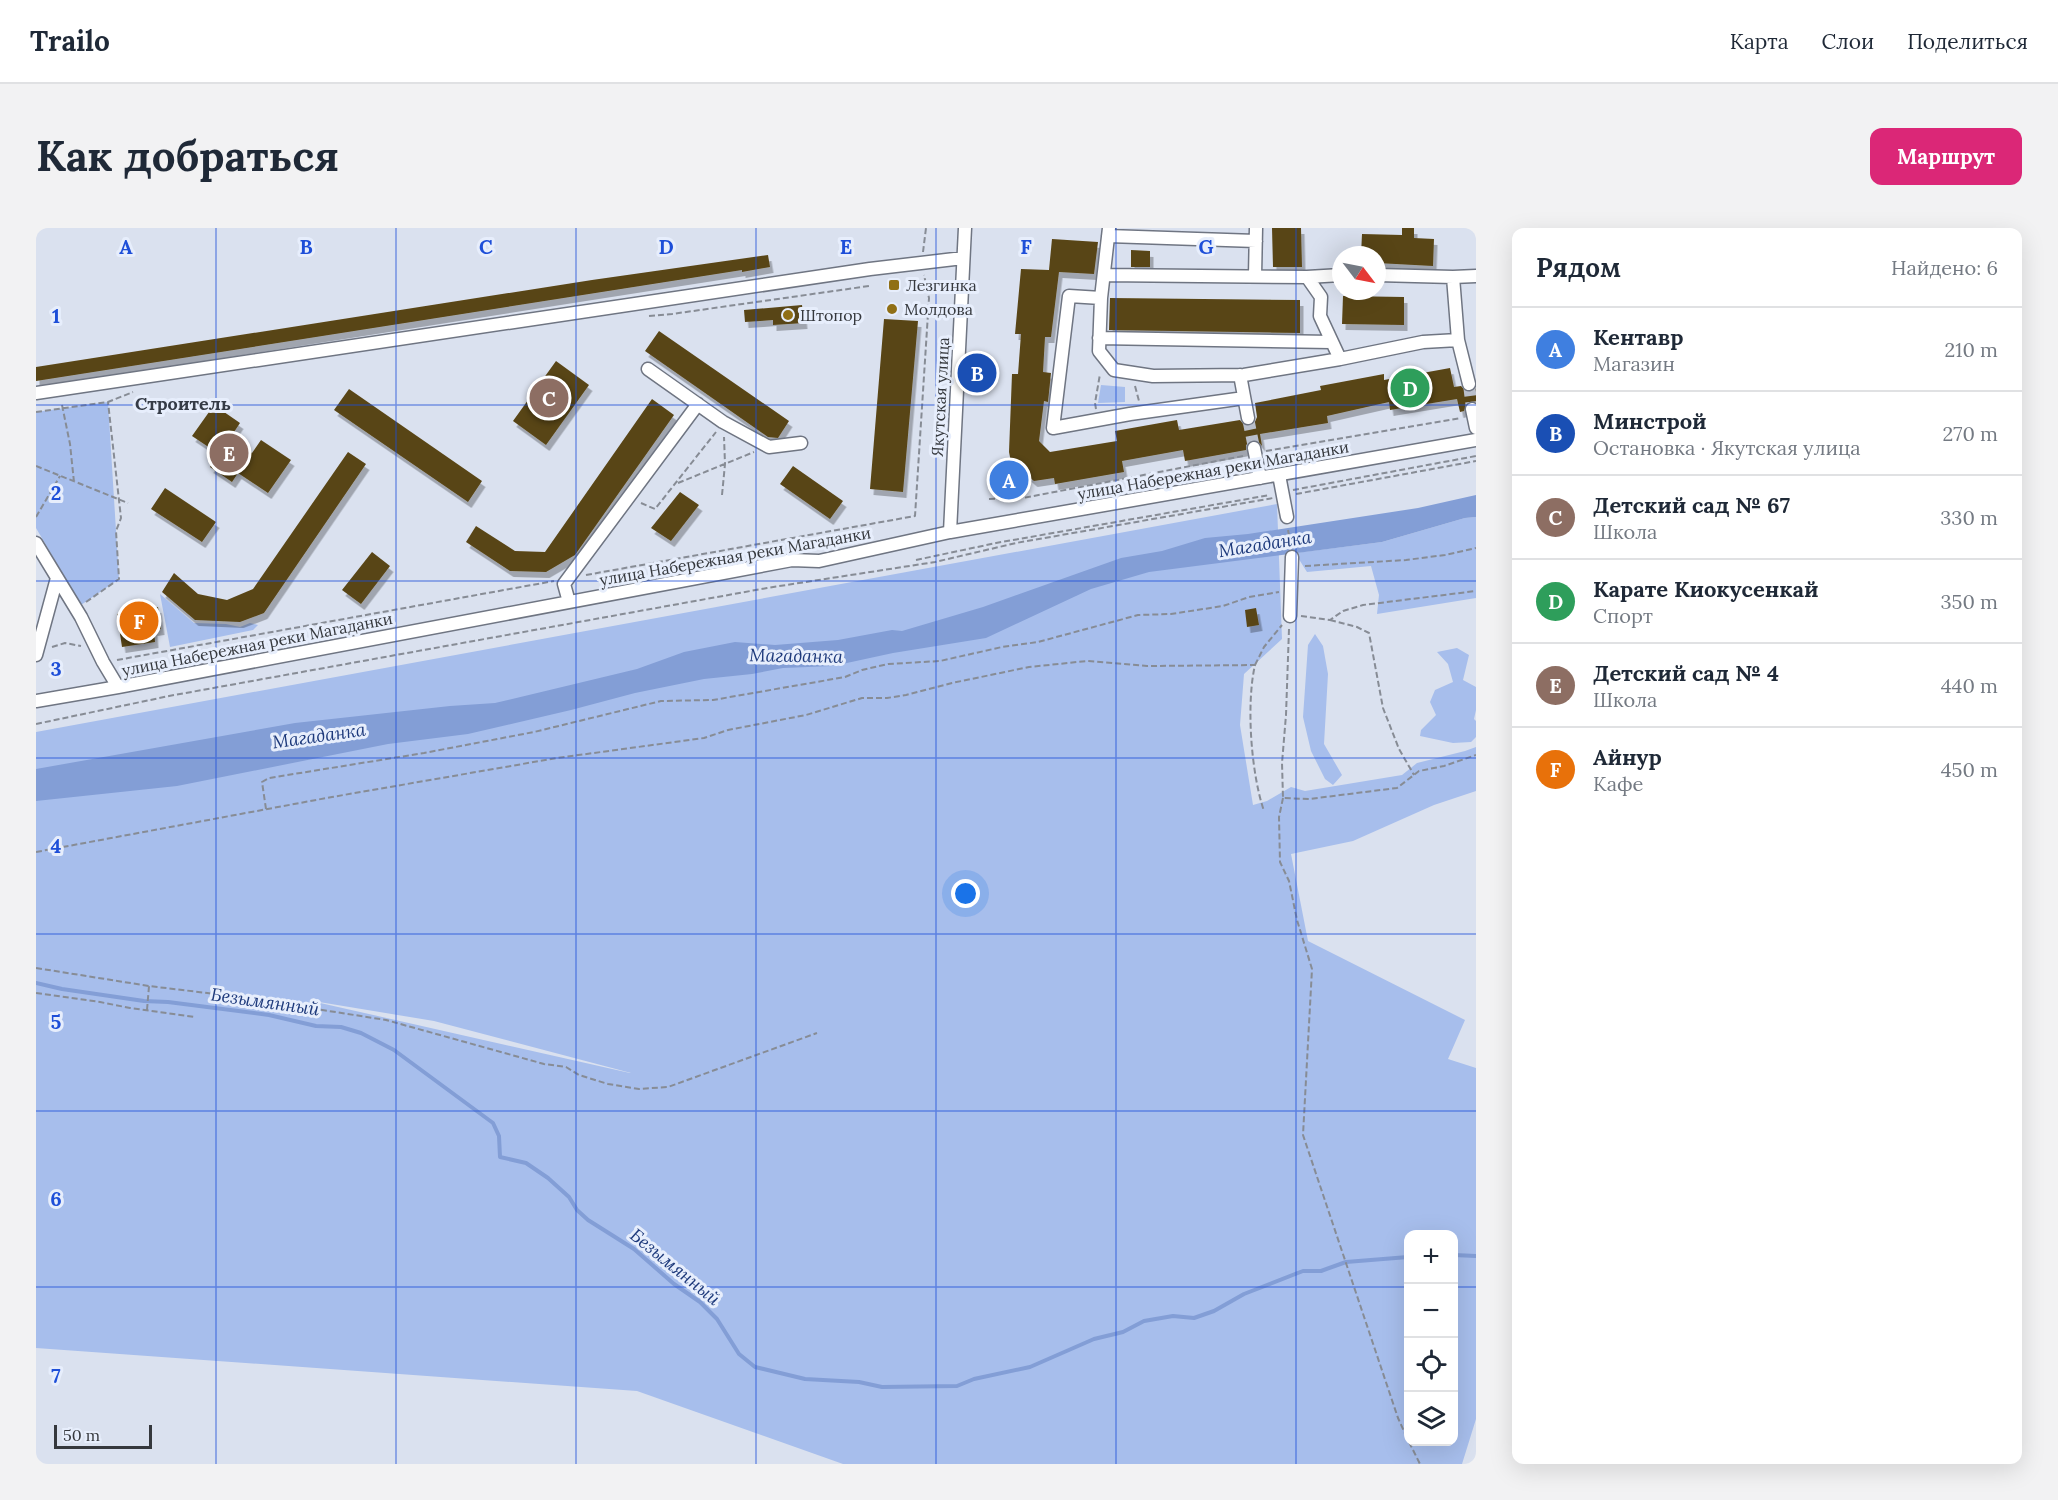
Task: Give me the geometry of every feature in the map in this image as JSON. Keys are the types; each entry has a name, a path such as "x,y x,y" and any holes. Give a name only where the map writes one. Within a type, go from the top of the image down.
{"street":[{"name":"Якутская улица","path":"950,532 964,228"},
{"path":"1255,276 1256,228"},
{"path":"1256,241 1109,232 1101,298 1099,351 1114,370 1153,376 1240,375 1340,359 1423,342 1458,340"},
{"path":"36,393 870,269 963,258"},
{"path":"1104,275 1332,276"},
{"path":"1386,275 1476,276"},
{"path":"1307,277 1321,297 1320,316 1340,359"},
{"path":"1453,277 1458,340 1469,384"},
{"path":"1101,298 1069,296 1053,428 1244,398"},
{"path":"1099,338 1331,342"},
{"path":"648,369 723,422 769,447 801,443"},
{"path":"1240,375 1248,418"},
{"path":"569,602 564,584 698,404"},
{"name":"улица Набережная реки Магаданки","path":"36,701 792,560 819,561 950,532 1476,440"},
{"path":"1255,451 1260,478"},
{"path":"1279,475 1287,517"},
{"path":"36,543 81,617 118,687"},
{"path":"1290,616 1293,562"},
{"path":"41,652 57,578"}],"path":[{"path":"103,662 915,516 929,298 921,263 926,228"},
{"path":"1098,420 1095,403 1100,374 1106,360"},
{"path":"1132,373 1141,413"},
{"path":"81,605 119,579 116,531 122,518 108,402"},
{"path":"62,405 70,444 74,482"},
{"path":"989,499 1023,498 1255,451 1474,418"},
{"path":"722,495 725,464 723,422"},
{"path":"629,498 656,509 723,422"},
{"path":"676,484 769,447"},
{"path":"36,724 169,696 767,588 812,583 935,562 1016,543 1476,456"},
{"path":"915,560 996,543 1476,460"},
{"path":"36,466 128,503"},
{"path":"36,517 60,476"},
{"path":"1287,517 1293,562 1406,560 1476,548"},
{"path":"266,809 262,782 269,778 424,753 534,732 661,701 713,700 845,677 888,664 940,661 1002,647 1038,642 1138,615 1171,614 1223,606 1249,597 1291,590"},
{"path":"1330,620 1342,611 1363,606 1476,591"},
{"path":"1290,616 1330,620 1357,627 1369,633 1383,708 1399,749 1414,776"},
{"path":"1264,811 1259,797 1250,723 1255,665 1264,647 1290,616"},
{"path":"1290,616 1282,763 1283,798 1279,817 1280,862 1289,881 1297,920 1312,969 1303,1135 1404,1431"},
{"path":"41,652 65,643 86,647"},
{"path":"36,852 557,758 704,738 728,730 806,715 862,698 896,697 1029,667 1087,661 1147,666 1255,665"},
{"path":"1283,798 1309,799 1397,788 1419,771 1444,766 1476,755"},
{"path":"36,968 386,1020 544,1064 566,1067 579,1075 608,1084 639,1089 668,1087 817,1033"},
{"path":"147,1010 149,986"},
{"path":"36,993 195,1017"},
{"path":"1411,1446 1420,1464"}],"shaded area":[{"path":"1101,385 1125,387 1125,402 1098,403"},
{"path":"108,402 119,579 81,605 36,528 36,412"},
{"path":"1277,504 1282,639 1244,674 1240,725 1253,805 1267,801 1291,787 1305,791 1402,775 1417,763 1476,747 1476,791 1434,805 1353,841 1291,854 1308,941 1465,1020 1448,1059 1476,1068 1476,1419 1462,1464 843,1464 637,1391 36,1348 36,732","holes":["307,1000 434,1021 631,1073"]},
{"path":"1476,517 1476,598 1377,614 1379,595 1371,566 1307,572 1295,553 1382,542 1465,518"},
{"path":"160,594 194,623 240,627 250,623 258,625 253,630 170,647"},
{"path":"1315,634 1323,646 1328,674 1324,744 1342,775 1333,785 1325,779 1311,751 1303,717 1308,645"},
{"path":"1457,648 1469,655 1463,680 1476,687 1474,719 1476,737 1471,742 1453,743 1420,736 1421,730 1436,715 1430,702 1435,690 1453,682 1448,664 1437,652"}],"water":[{"name":"Магаданка","path":"1476,495 1476,517 1465,518 1382,542 1149,572 1091,589 986,638 893,653 833,666 783,668 704,679 635,693 468,734 388,744 177,786 36,801 36,769 295,723 495,703 637,669 684,652 735,642 775,645 838,640 892,630 902,631 983,607 1121,558 1162,551 1205,538 1248,534 1418,508"}],"building":[{"path":"1272,228 1301,228 1302,267 1273,267"},
{"path":"1402,228 1414,228 1414,238 1434,239 1433,266 1386,263 1386,246 1361,246 1362,234 1402,235"},
{"path":"1052,239 1098,242 1094,274 1059,272 1051,337 1045,337 1043,372 1051,373 1048,402 1044,401 1039,441 1050,452 1117,441 1115,431 1177,420 1179,430 1240,420 1245,426 1250,426 1254,424 1257,417 1255,403 1321,390 1320,386 1384,374 1384,380 1450,368 1454,387 1461,386 1467,392 1472,392 1476,388 1476,402 1467,403 1464,411 1460,412 1457,399 1390,410 1389,402 1327,416 1328,423 1260,434 1262,446 1257,440 1252,440 1246,445 1246,450 1185,461 1183,450 1122,461 1124,472 1055,484 1054,478 1034,481 1011,462 1009,452 1012,374 1018,374 1021,334 1015,334 1021,269 1049,270"},
{"path":"1131,250 1150,251 1150,267 1131,267"},
{"path":"768,255 770,267 742,272 742,270 36,381 36,367 592,280"},
{"path":"1386,297 1404,297 1404,325 1342,324 1343,300 1386,300"},
{"path":"1110,298 1300,300 1300,333 1109,330"},
{"name":"Штопор","path":"802,305 804,323 773,325 773,320 745,322 744,310"},
{"path":"884,319 918,321 903,492 870,489"},
{"path":"659,331 789,421 778,438 768,437 645,351"},
{"path":"556,361 589,385 546,445 513,421"},
{"path":"349,389 482,481 468,502 334,410"},
{"path":"652,399 674,415 575,555 546,572 510,571 466,542 476,526 515,551 545,552"},
{"path":"214,405 240,423 230,438 252,453 261,440 291,460 268,493 238,473 232,482 210,467 219,454 192,436"},
{"path":"348,452 366,464 264,613 240,622 195,620 162,592 174,573 198,594 227,600 253,589"},
{"path":"793,466 843,501 830,519 780,484"},
{"path":"165,488 216,522 202,542 151,509"},
{"path":"680,492 699,505 671,541 651,528"},
{"path":"372,552 390,566 361,604 342,590"},
{"path":"158,607 161,629 154,630 155,642 122,647 117,614"},
{"path":"1256,608 1259,625 1247,627 1245,610"}],"waterway":[{"name":"Безымянный","path":"36,983 144,1001 269,1015 316,1026 341,1027 361,1033 394,1050 493,1123 499,1136 500,1157 526,1163 548,1178 569,1197 577,1210 588,1220 634,1249 674,1284 700,1302 717,1319 739,1354 755,1367 805,1379 859,1382 882,1387 957,1386 974,1379 1030,1367 1094,1339 1123,1332 1144,1321 1173,1316 1194,1318 1214,1311 1244,1294 1303,1271 1321,1271 1346,1262 1404,1257"},
{"name":"Безымянный","path":"1458,1255 1476,1256"}],"tunnel":[{"path":"1469,384 1472,409"},
{"path":"1248,418 1254,448"}],"place":[{"name":"Лезгинка","path":"894,285"},
{"name":"Молдова","path":"892,309"},
{"name":"Штопор","path":"788,315"},
{"name":"Минстрой","path":"977,373"},
{"name":"Карате Киокусенкай","path":"1410,388"},
{"name":"Детский сад № 67","path":"549,398"},
{"name":"Детский сад № 4","path":"229,453"},
{"name":"Кентавр","path":"1009,480"},
{"name":"Айнур","path":"139,621"}],"district":[{"name":"Строитель","path":"183,404"}]}
